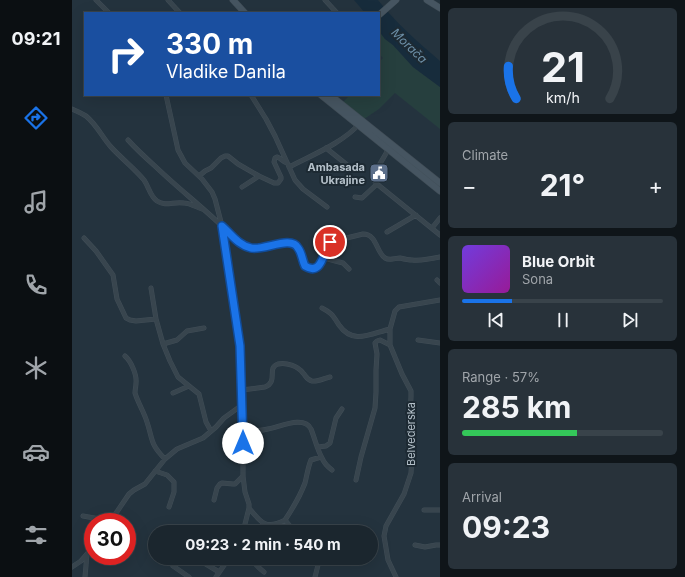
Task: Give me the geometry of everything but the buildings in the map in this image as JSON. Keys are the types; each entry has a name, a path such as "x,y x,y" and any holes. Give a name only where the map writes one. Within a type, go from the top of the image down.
{"main road":[{"path":"233,0 244,12"},
{"path":"380,14 396,0"},
{"path":"427,0 440,8"},
{"path":"322,96 440,183"},
{"path":"331,96 388,150 440,191"}],"street":[{"path":"96,0 108,12"},
{"path":"168,0 179,12"},
{"path":"326,0 336,12"},
{"path":"166,96 178,150 185,162 212,192 222,226 240,346 243,476 250,508 261,521 269,525 273,525 285,520 297,501 305,483 310,460 321,457"},
{"path":"252,96 269,125 298,183 303,189 326,207"},
{"path":"72,109 90,120 112,148 144,180 157,201 168,205 183,202 188,203 207,212"},
{"path":"288,165 326,148 350,134 360,123"},
{"path":"128,140 169,180 207,212 240,244 250,248 260,248 287,243 295,244 305,266 314,268 318,266 324,258 327,246 330,242 363,234 369,234 382,256 387,259 399,258 414,261 440,257"},
{"path":"326,148 351,168"},
{"path":"388,150 374,174 374,180 440,235"},
{"path":"199,176 225,156 228,156 258,176 274,183 278,183 281,179 274,160 279,157 288,165"},
{"path":"242,187 258,176"},
{"path":"355,198 362,198 377,184"},
{"path":"387,232 416,215"},
{"path":"432,228 440,218"},
{"path":"84,238 96,251 113,276 117,300 126,318 136,321 156,319"},
{"path":"324,258 343,263 349,269"},
{"path":"151,288 156,319 163,344 170,361 178,378 199,394 206,422 211,431"},
{"name":"Belvederska","path":"396,577 388,560 384,536 386,526 404,494 411,473 413,434 410,414 412,397 411,391 390,345 390,329 395,311 399,307 440,300"},
{"path":"322,308 333,315 344,332 348,335 367,336 390,329"},
{"path":"163,344 177,340 187,331 204,328"},
{"path":"356,480 375,408 377,354 375,344 380,340 390,345"},
{"path":"418,340 440,343"},
{"path":"125,356 131,363 136,378 135,393 147,422 153,444 159,453 165,458"},
{"path":"242,390 265,387 271,383 273,370 278,364 286,364 296,367 312,381 330,377"},
{"path":"173,393 189,386"},
{"path":"116,513 130,494 145,484 165,458 177,449 203,438 224,418 242,405"},
{"path":"318,447 326,446 332,440 336,418 342,409"},
{"path":"243,432 269,429 290,423 306,424 309,426 321,457 332,470"},
{"path":"155,471 167,475 174,482 174,492 169,507"},
{"path":"214,500 217,488 220,484 236,484 243,476"},
{"path":"245,525 250,508"},
{"path":"424,510 440,510"},
{"path":"285,520 289,525"},
{"path":"415,544 425,547 440,545"},
{"path":"72,567 84,558"},
{"path":"85,577 87,565"},
{"path":"208,565 219,572"},
{"path":"216,577 224,565"},
{"path":"256,565 264,572"},
{"path":"314,577 318,565"},
{"path":"173,566 189,577"}],"green space":[{"path":"380,32 413,67 440,87 440,129 395,93 379,109 361,121 341,104 349,96 380,96 380,61 383,58 380,55"}],"water":[{"name":"Morača","path":"354,0 378,0 415,39 440,61 440,87 413,67 393,45 385,39 380,32 380,12 364,12"}],"place":[{"name":"Ambasada Ukrajine","path":"379,173"}],"route":[{"path":"243,443 240,346 222,226 240,244 254,249 293,243 297,246 305,266 310,268 314,268 320,264 330,242"}]}
